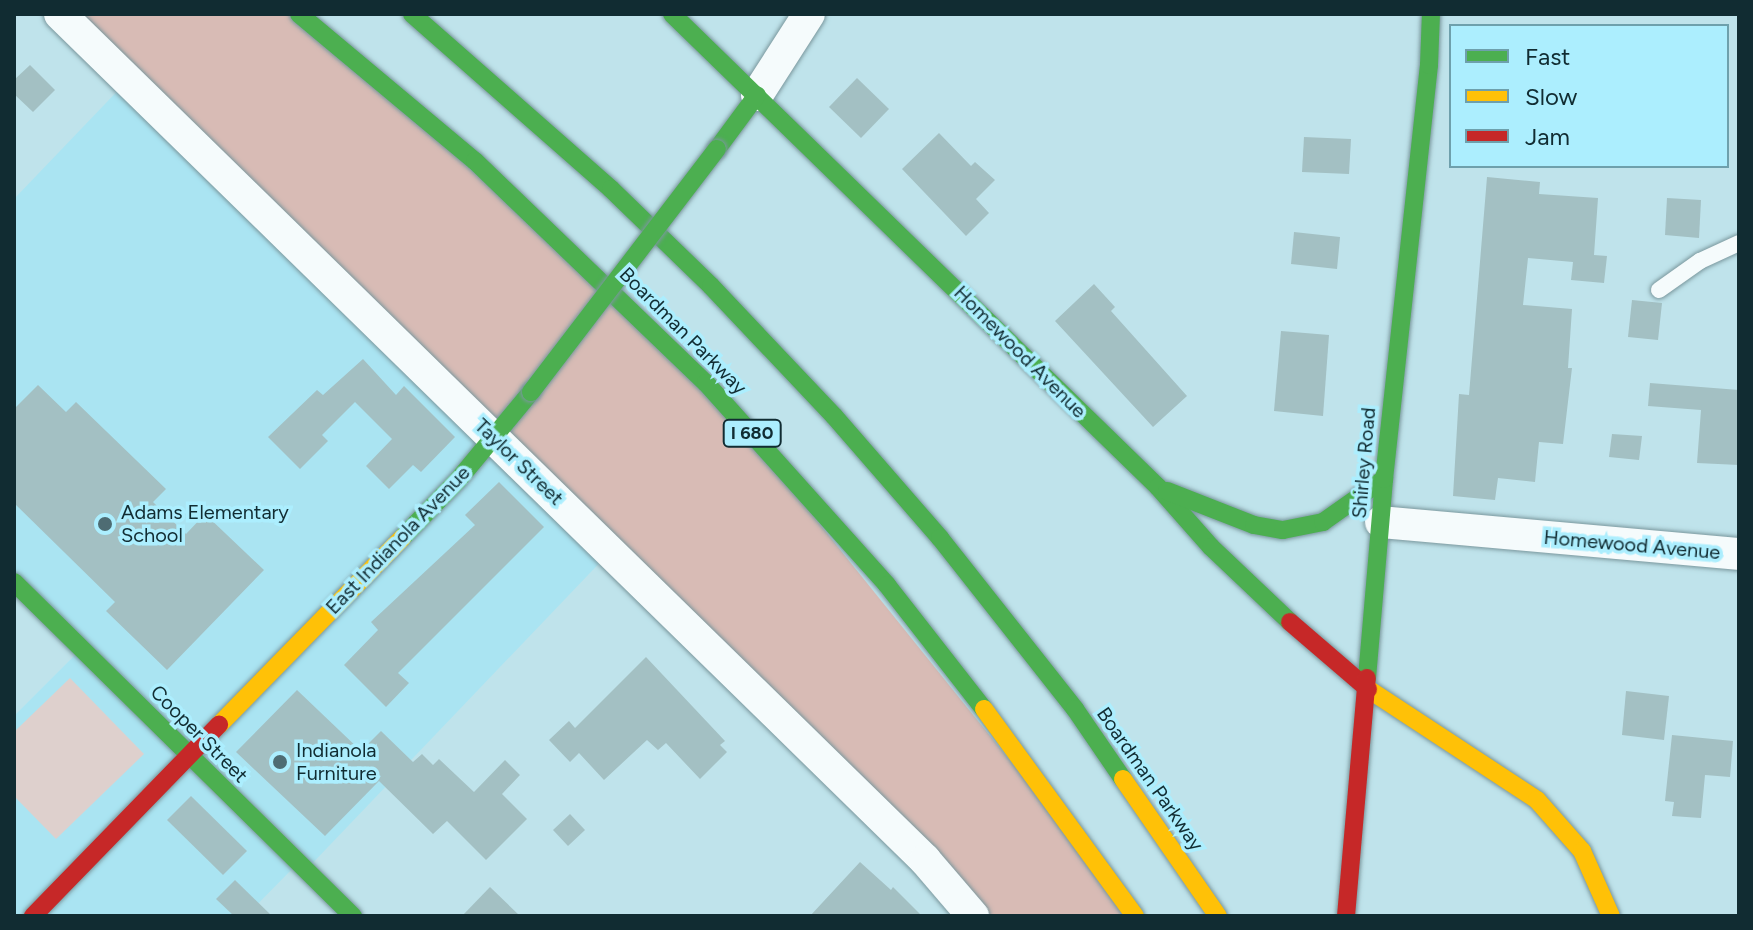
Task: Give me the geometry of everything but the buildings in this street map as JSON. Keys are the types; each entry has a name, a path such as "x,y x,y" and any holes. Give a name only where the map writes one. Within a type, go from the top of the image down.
{"main road":[{"name":"Boardman Parkway","path":"299,14 475,161 716,394 815,501 951,665 1135,916"},
{"name":"Boardman Parkway","path":"412,14 611,189 711,286 834,416 940,538 1075,709 1218,916"},
{"name":"Homewood Avenue","path":"672,14 1158,487 1211,547 1326,656 1368,689 1537,800 1582,851 1611,916"},
{"name":"Shirley Road","path":"1347,911 1384,479 1428,81 1431,14"},
{"name":"East Indianola Avenue","path":"33,916 458,480 531,392 757,95"},
{"path":"1158,487 1254,525 1283,530 1323,522 1384,479"},
{"name":"Cooper Street","path":"14,582 353,916"}],"street":[{"name":"Taylor Street","path":"60,14 925,860 973,916"},
{"name":"East Indianola Avenue","path":"757,95 809,14"},
{"name":"Homewood Avenue","path":"1381,522 1739,554"}],"lane":[{"path":"1659,290 1700,261 1739,243"}],"shaded area":[{"path":"60,14 299,14 706,383 1135,916 973,916"},
{"path":"128,80 610,552 306,870 298,863 246,916 14,916 14,716 81,649 14,582 14,199"},
{"path":"70,678 144,754 56,839 14,796 14,732"}],"traffic: fast":[{"path":"299,14 475,161 706,383 887,585 984,709"},
{"path":"412,14 611,189 711,286 834,416 940,538 1075,709 1123,779"},
{"path":"672,14 1158,487 1211,547 1290,622"},
{"path":"1367,678 1384,479 1429,65 1431,14"},
{"path":"717,149 757,95"},
{"path":"531,392 717,149"},
{"path":"402,538 458,480 531,392"},
{"path":"1167,491 1254,525 1283,530 1323,522 1384,479"},
{"path":"14,582 353,916"}],"traffic: slow":[{"path":"219,725 402,538"},
{"path":"1368,689 1537,800 1582,851 1611,916"},
{"path":"984,709 1135,916"},
{"path":"1123,779 1218,916"}],"traffic: jam":[{"path":"1290,622 1368,689"},
{"path":"1346,916 1367,678"},
{"path":"33,916 219,725"}],"place":[{"name":"Adams Elementary School","path":"105,524"},
{"name":"Indianola Furniture","path":"280,762"}]}
